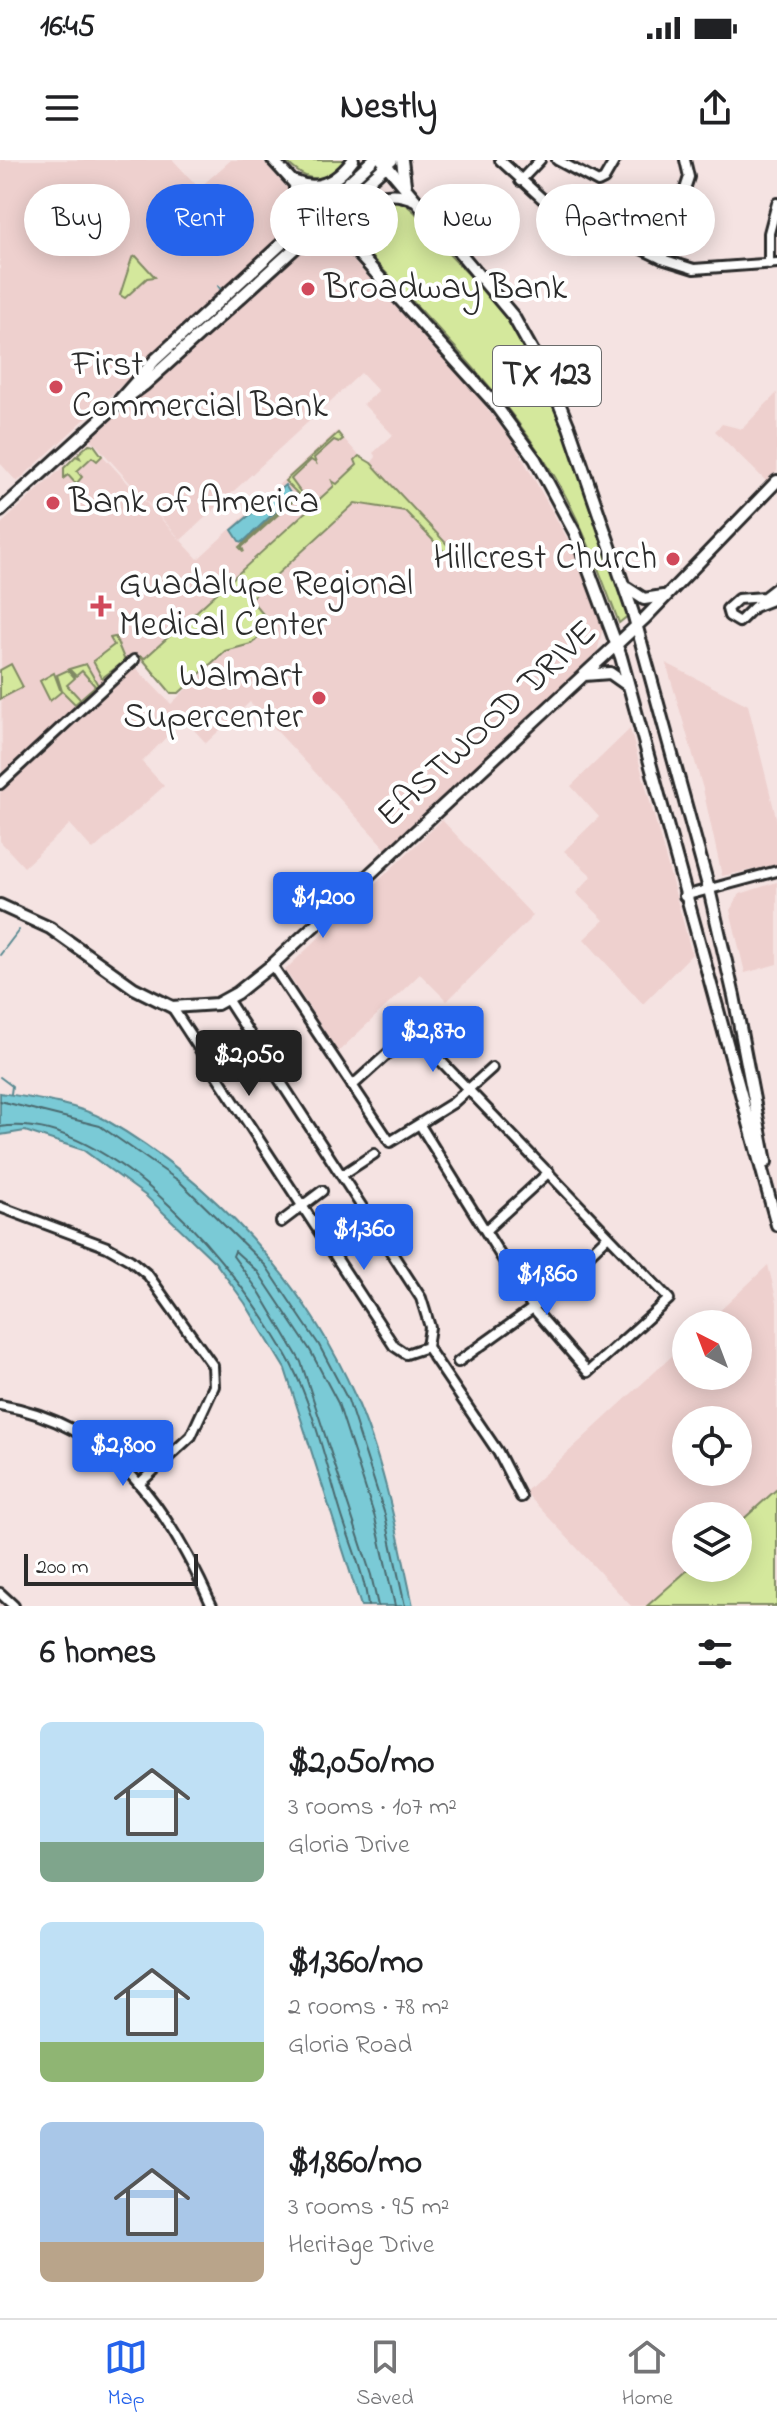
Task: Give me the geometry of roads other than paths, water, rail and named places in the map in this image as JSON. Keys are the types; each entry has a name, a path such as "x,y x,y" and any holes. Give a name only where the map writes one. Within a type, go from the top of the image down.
{"main road":[{"name":"TX 123","path":"273,160 296,184"},
{"path":"291,179 308,186 324,185 353,160"},
{"path":"346,184 373,160"},
{"path":"402,160 407,190"},
{"name":"TX 123","path":"387,162 414,198"},
{"path":"363,184 387,162"},
{"path":"291,179 293,184"},
{"path":"0,511 113,408 144,385 279,256"},
{"name":"TX 123","path":"362,256 462,365 528,449 575,533 617,644 684,896 777,1224"},
{"name":"TX 123","path":"464,256 496,294 539,360 569,427 624,584 709,889 734,996 777,1224"},
{"name":"EASTWOOD DRIVE","path":"227,999 272,965 617,644 777,481"},
{"path":"624,584 644,599 669,593"},
{"path":"582,675 610,673 629,688"},
{"path":"0,905 50,928 134,988 172,1007 206,1006 227,999"}],"street":[{"path":"500,160 548,204 662,259 694,269 773,264 769,233 777,203"},
{"path":"520,181 540,160"},
{"path":"557,160 598,182 604,179 615,160"},
{"path":"662,259 689,177 685,160"},
{"path":"777,587 765,599 777,598"},
{"path":"1,782 134,660"},
{"path":"684,896 777,871"},
{"path":"272,965 390,1142 420,1125 492,1068"},
{"path":"227,999 421,1298 430,1327 427,1347 498,1452 521,1497"},
{"path":"172,1007 394,1346 406,1354 427,1347"},
{"path":"352,1086 412,1034 426,1043 669,1299 588,1372 533,1308 420,1125"},
{"path":"342,1175 374,1154"},
{"path":"487,1229 549,1172"},
{"path":"281,1222 322,1191"},
{"path":"0,1207 107,1247 130,1260 148,1275 213,1366 214,1386 191,1436 140,1483"},
{"path":"458,1362 533,1308 608,1236"},
{"path":"0,1405 66,1426 111,1453 140,1483 201,1580 212,1606"},
{"path":"0,1593 14,1606"}],"water":[{"path":"285,485 292,496 243,542 239,541 232,530"},
{"path":"0,1093 54,1102 94,1114 145,1145 219,1205 252,1238 282,1275 334,1354 365,1421 389,1499 413,1606 361,1606 285,1369 245,1303 215,1262 146,1196 83,1150 25,1131 0,1135"}],"waterway":[{"path":"218,286 221,290"},
{"path":"0,955 19,930"},
{"path":"0,1077 12,1086 11,1094"}],"place":[{"name":"Broadway Bank","path":"308,289"},
{"name":"First Commercial Bank","path":"56,387"},
{"name":"Bank of America","path":"53,503"},
{"name":"Hillcrest Church","path":"673,559"},
{"name":"Guadalupe Regional Medical Center","path":"101,606"},
{"name":"Walmart Supercenter","path":"319,698"}]}
